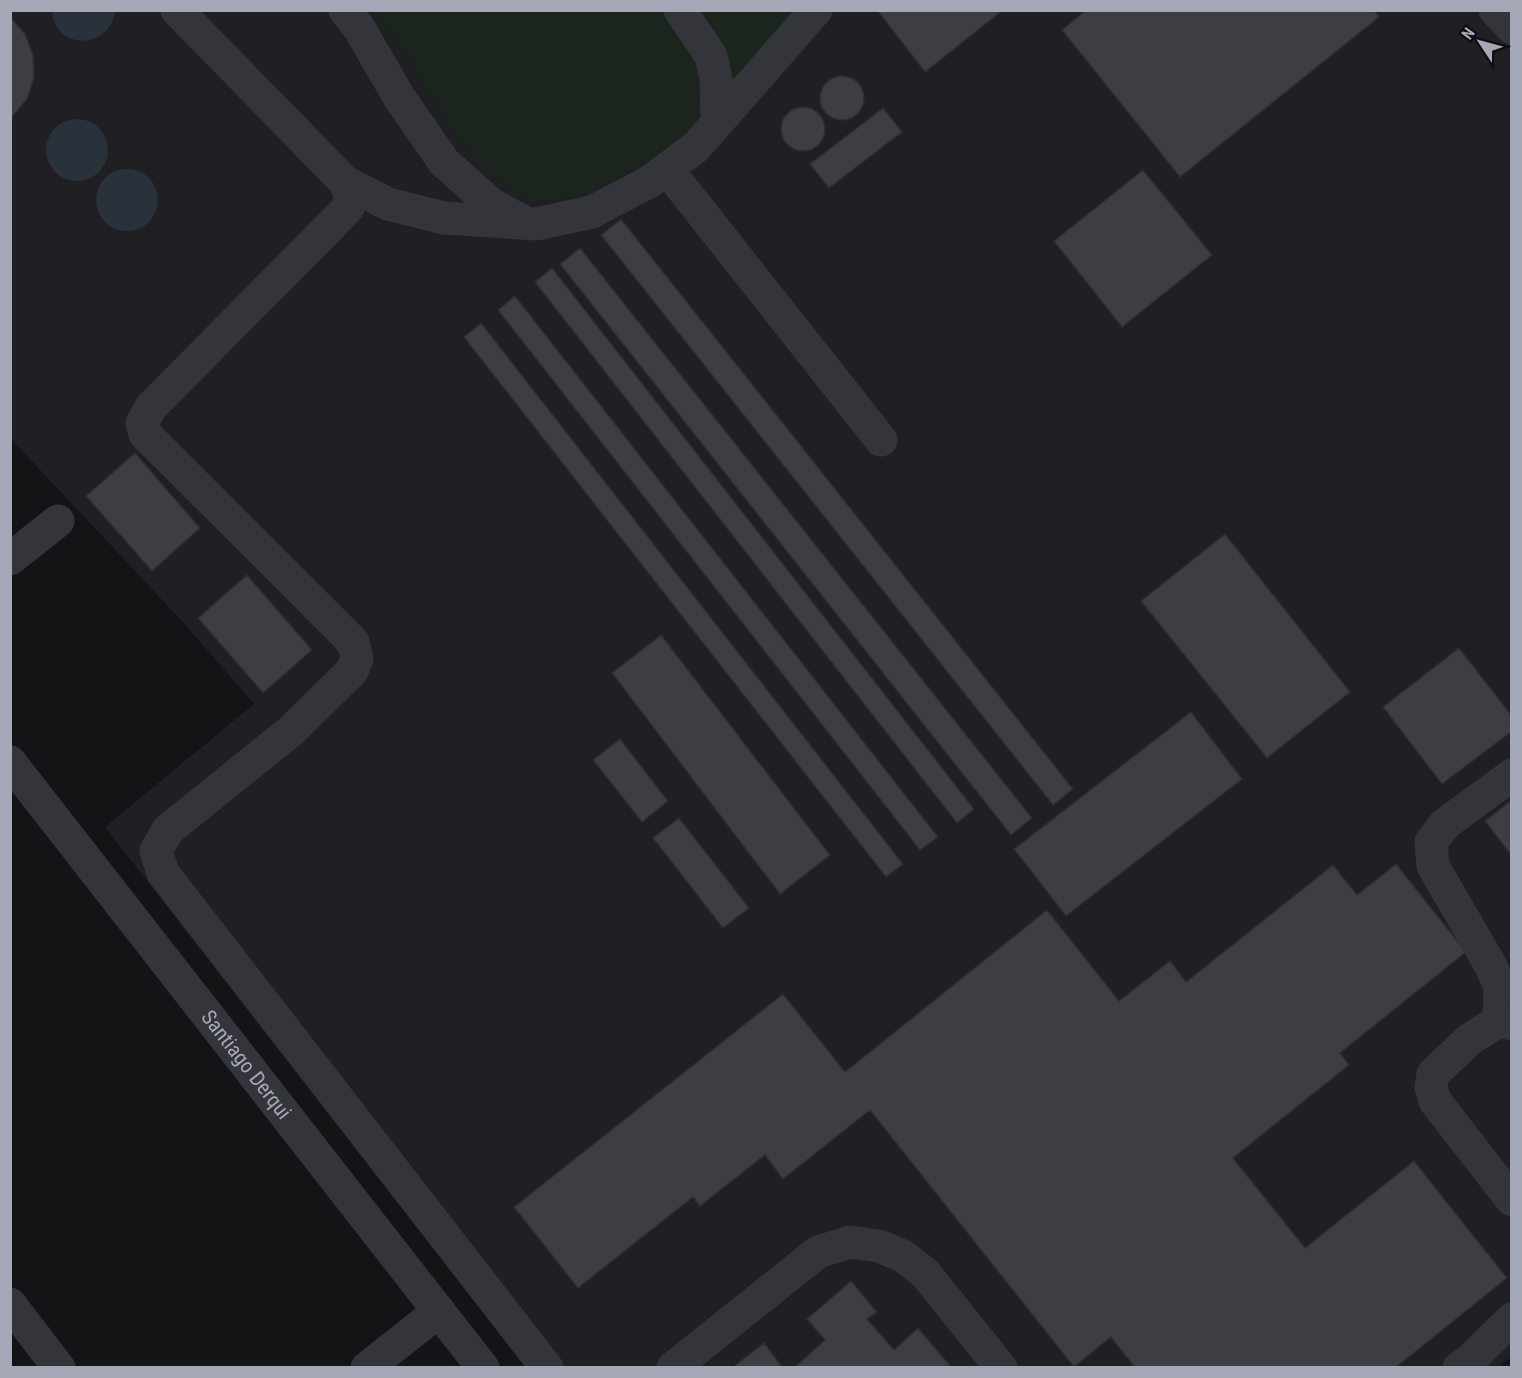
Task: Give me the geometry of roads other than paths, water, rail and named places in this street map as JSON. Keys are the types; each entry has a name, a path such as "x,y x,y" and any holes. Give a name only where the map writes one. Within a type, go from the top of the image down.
{"street":[{"path":"177,10 345,182 388,204 444,218 528,224 592,212 649,182 667,169 696,147 816,10"},
{"path":"345,10 359,28 399,97 444,162 491,204 528,224"},
{"path":"680,10 711,56 716,78 717,122"},
{"path":"1495,10 1512,28"},
{"path":"667,169 881,440"},
{"path":"345,182 350,194 348,208 151,406 142,423 145,434 353,642 357,659 352,671 292,730 168,830 156,851 163,873 547,1368"},
{"path":"10,559 58,521"},
{"name":"Santiago Derqui","path":"10,762 483,1368"},
{"path":"1512,775 1444,824 1431,842 1432,866 1491,966 1500,987 1505,1022 1470,1039 1433,1074 1431,1087 1435,1101 1512,1200"},
{"path":"673,1368 818,1252 850,1242 879,1246 903,1256 925,1273 1001,1368"},
{"path":"10,1304 59,1368"},
{"path":"367,1368 439,1311"},
{"path":"1459,1368 1512,1319"}]}
